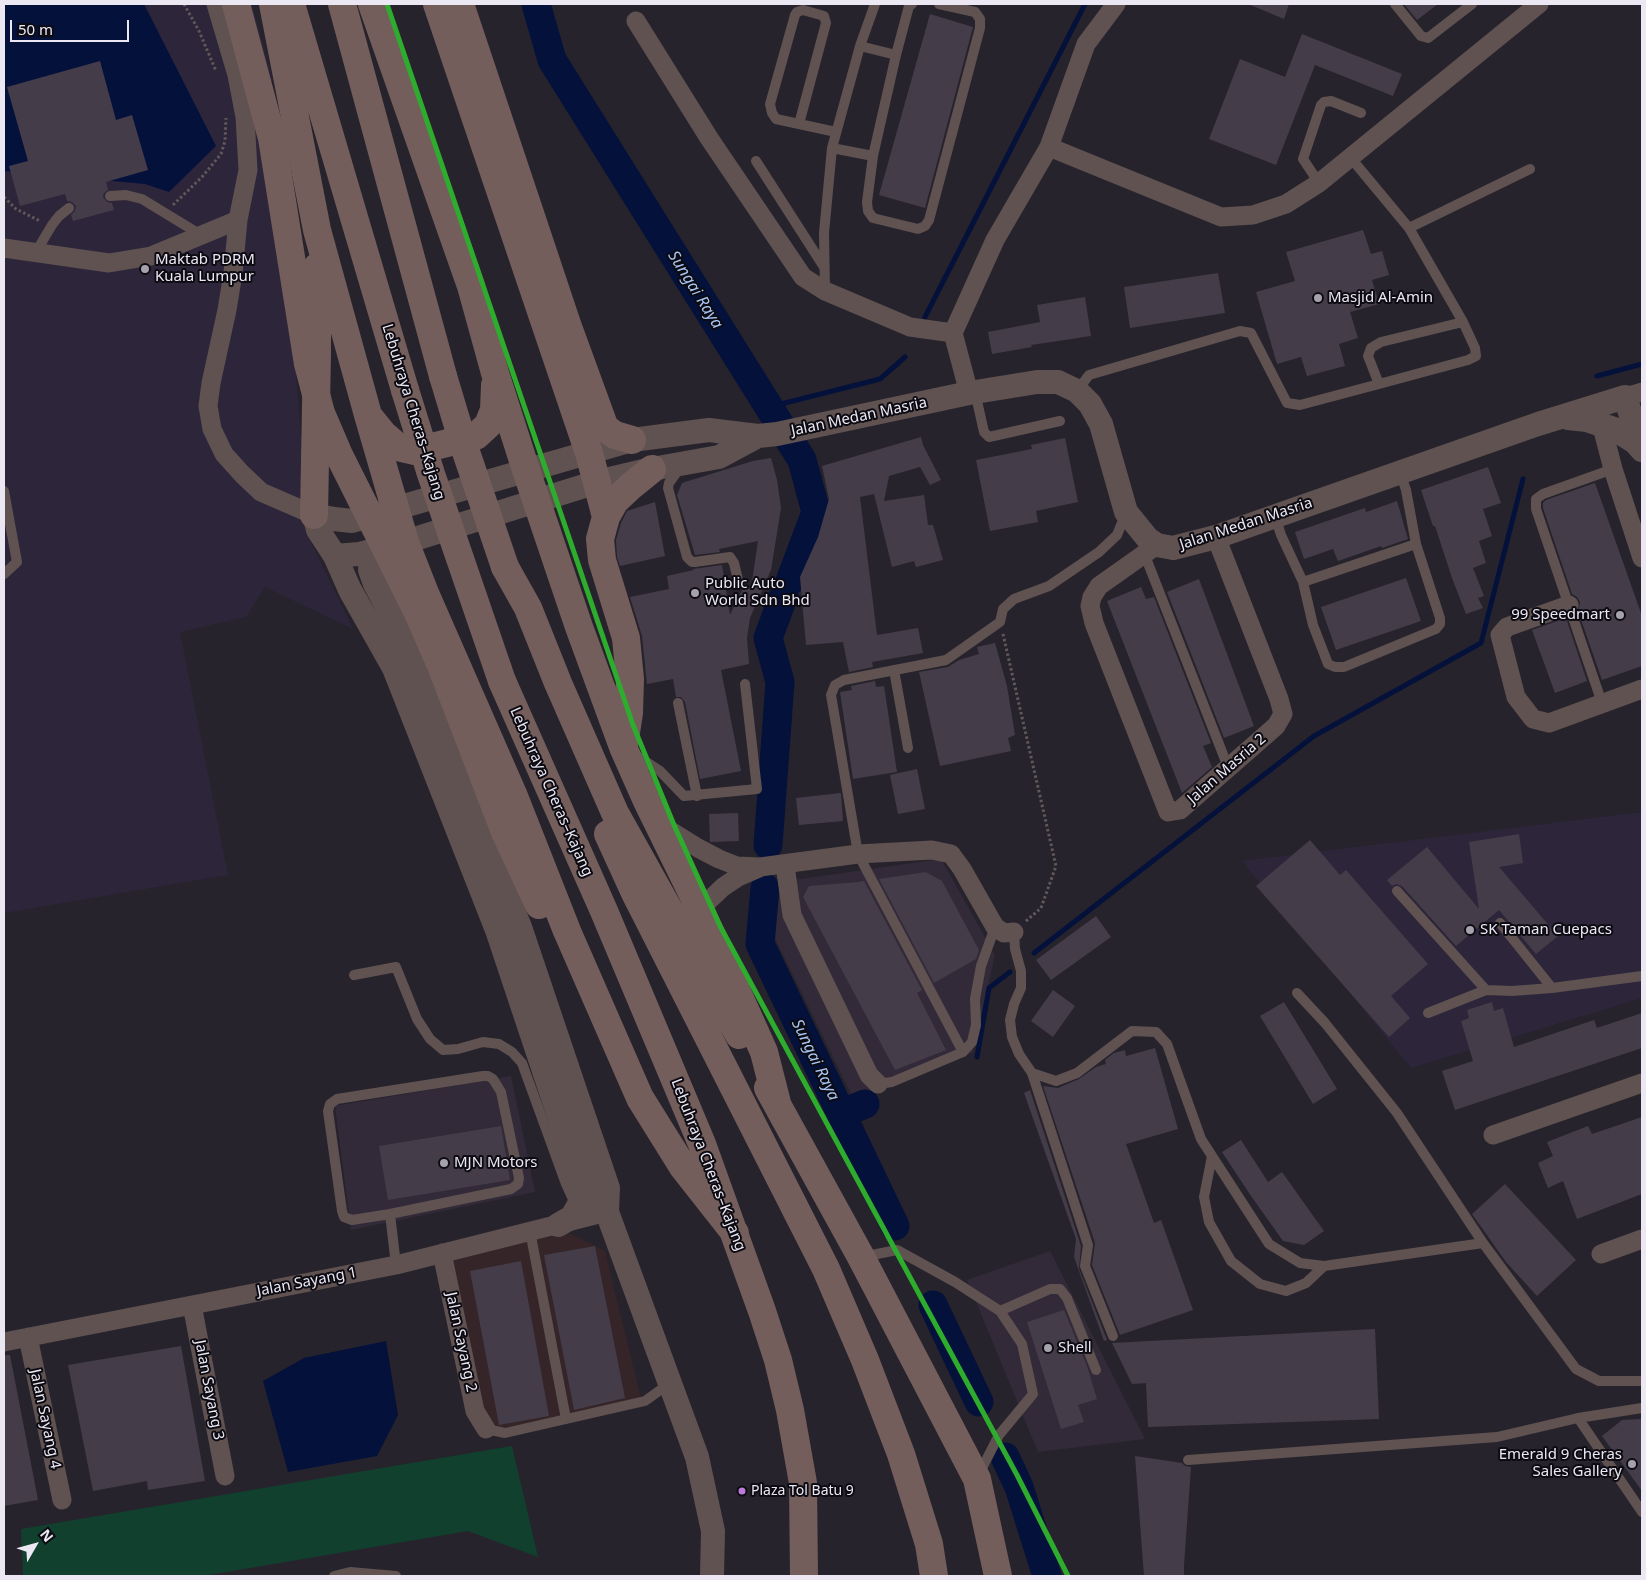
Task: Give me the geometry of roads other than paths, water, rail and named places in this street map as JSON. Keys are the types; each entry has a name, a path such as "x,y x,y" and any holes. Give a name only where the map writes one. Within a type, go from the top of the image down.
{"highway":[{"path":"236,4 272,138 308,364 321,413 339,455 418,613 505,832 536,902 588,979"},
{"path":"274,4 317,230 405,542 425,593 513,794 588,979 640,1098 683,1167 735,1233"},
{"name":"Lebuhraya Cheras–Kajang","path":"291,4 431,474 502,681 604,911 702,1144 768,1327 790,1410 803,1483 804,1576"},
{"path":"342,4 443,376 504,568 512,616 640,902 826,1269 861,1351 901,1454 929,1544 934,1576"},
{"path":"372,4 471,286 495,373 526,470 579,627 623,747 700,909 764,1052 776,1103"},
{"path":"437,4 589,453 606,518"},
{"path":"460,4 567,324 605,428 615,435 632,440"},
{"path":"510,215 528,244 567,324"},
{"path":"314,515 317,230"},
{"path":"368,415 384,435 398,447 415,452 476,436 488,425 494,410 495,373"},
{"path":"623,747 629,713 630,679 626,638 602,560 600,539 606,518 615,501 630,486 652,469"},
{"path":"504,568 528,608 558,683 615,813 861,1257 977,1479 998,1576"}],"street":[{"path":"216,4 237,75 245,117 248,170 238,220 233,273 211,383 208,406 212,429 224,454 261,492 314,515 321,536 335,556 350,590 394,668 497,930 581,1201 572,1218 558,1224"},
{"path":"972,393 953,333 995,240 1049,147 1086,44 1116,4"},
{"path":"1049,147 1221,217 1253,215 1286,204 1319,182 1539,4"},
{"path":"636,20 709,138 803,277 825,291 910,328 953,333"},
{"path":"4,248 109,263 151,256 238,220"},
{"name":"Jalan Medan Masria","path":"314,515 352,521 632,440 709,430 767,435 810,428 972,393 1037,382 1058,382 1077,391 1090,404 1101,424 1126,512 1148,539 1150,549 1173,548 1216,537 1400,472 1633,394"},
{"path":"1633,394 1642,449"},
{"path":"1559,418 1601,423 1626,436 1642,449"},
{"path":"1601,423 1613,469 1642,558"},
{"name":"Jalan Medan Masria","path":"335,556 359,554 405,542 597,482 652,469 719,457 767,435"},
{"name":"Jalan Masria 2","path":"1150,549 1099,586 1092,597 1090,606 1094,623 1168,812 1180,810 1276,726 1283,714 1279,699 1216,537"},
{"path":"374,550 370,570 374,584 415,660 469,803 520,927 608,1188 607,1212 699,1466 713,1531 712,1576"},
{"path":"1569,605 1506,627 1500,635 1516,697 1533,719 1549,723 1642,689"},
{"path":"658,823 698,848 737,866 785,865 858,854 932,850 951,854 962,869 995,926 1004,933 1014,932"},
{"path":"785,865 792,915 869,1074 878,1084"},
{"path":"700,909 723,887 760,867"},
{"path":"1493,1135 1642,1083"},
{"path":"581,1201 607,1212"},
{"name":"Jalan Sayang 1","path":"4,1342 396,1265 607,1212"},
{"path":"1601,1254 1642,1239"},
{"name":"Jalan Sayang 2","path":"442,1253 475,1411 486,1429"},
{"name":"Jalan Sayang 3","path":"192,1305 225,1476"},
{"name":"Jalan Sayang 4","path":"28,1338 62,1500"}],"lane":[{"path":"825,291 824,233 832,148 860,46 875,4"},
{"path":"912,4 909,6 896,56 873,156 867,202 868,210 873,218 918,229 925,226 929,220 980,28 980,19 975,12 939,4"},
{"path":"1395,4 1421,36 1428,38 1472,4"},
{"path":"799,124 826,23 824,16 803,10 795,15 770,104 772,113 776,119 799,124 836,132"},
{"path":"860,46 896,56"},
{"path":"1319,182 1303,159 1321,105 1324,102 1331,101 1361,113"},
{"path":"832,148 873,156"},
{"path":"1077,391 1089,375 1240,331 1251,333 1288,403 1300,405 1468,360 1476,356 1475,348 1463,322 1408,228 1350,157"},
{"path":"756,161 825,267"},
{"path":"1408,228 1530,169"},
{"path":"110,196 126,195 142,200 201,235"},
{"path":"36,252 52,225 69,208"},
{"path":"1380,384 1368,356 1371,348 1381,342 1463,322"},
{"path":"972,393 984,432 989,437 1060,422"},
{"path":"683,463 668,488 687,557 692,562 730,557 734,563 738,580"},
{"path":"1602,703 1536,509 1536,499 1543,494 1613,469"},
{"path":"1275,516 1281,535 1302,582 1313,625 1328,664 1335,667 1344,667 1436,630 1440,624 1440,618 1416,544 1406,490 1400,472"},
{"path":"4,491 17,562 4,574"},
{"path":"963,1052 858,854 831,695 835,685 844,680 946,660 1000,622 1003,609 1014,599 1048,586 1100,552 1117,535 1126,512"},
{"path":"1302,582 1416,544"},
{"path":"1150,549 1228,767"},
{"path":"894,670 908,748"},
{"path":"623,747 660,771 684,796 756,789 745,684"},
{"path":"678,703 697,796"},
{"path":"1397,891 1486,990"},
{"path":"1500,923 1552,988"},
{"path":"878,1084 892,1082 963,1052 972,1042 976,1025 975,999 980,966 995,926"},
{"path":"1014,932 1015,949 1021,971 1021,988 1010,1020 1012,1037 1018,1054 1032,1073 1088,1245 1085,1266 1113,1336"},
{"path":"354,975 396,967 417,1019 430,1039 443,1050 458,1049 483,1042 499,1044 512,1052 522,1063 566,1184 581,1201"},
{"path":"1428,1013 1486,990 1512,991 1552,988 1642,976"},
{"path":"1297,993 1325,1023 1398,1113 1482,1243 1576,1369 1599,1381 1642,1381"},
{"path":"1032,1073 1056,1081 1078,1073 1132,1031 1156,1032 1168,1044 1201,1139 1269,1244 1300,1263 1324,1266 1482,1243"},
{"path":"483,1076 493,1079 501,1092 519,1178 518,1184 511,1189 390,1214 352,1220 344,1217 328,1111 330,1104 336,1099 483,1076"},
{"path":"1212,1156 1204,1197 1209,1222 1231,1261 1260,1284 1286,1291 1306,1284 1324,1266"},
{"path":"390,1214 396,1265"},
{"path":"530,1231 566,1419"},
{"path":"861,1257 897,1250 955,1282 1000,1311 1022,1344 1033,1394 999,1435 977,1479"},
{"path":"1000,1311 1050,1289 1060,1289 1067,1298 1096,1370"},
{"path":"486,1429 505,1433 645,1401 670,1383"},
{"path":"1188,1460 1497,1436 1578,1418 1642,1408"},
{"path":"1578,1418 1642,1512"},
{"path":"334,1576 350,1572 396,1576"}],"water":[{"path":"4,4 144,4 216,146 169,192 145,184 4,171"},
{"path":"386,1341 398,1415 377,1456 288,1472 263,1381 304,1358"}],"waterway":[{"name":"Sungai Raya","path":"536,4 552,60 802,460 816,512 790,581"},
{"path":"925,317 1085,4"},
{"path":"769,407 880,379 905,357"},
{"path":"1597,376 1642,364"},
{"path":"1034,953 1314,736 1481,643 1523,479"},
{"name":"Sungai Raya","path":"768,845 780,682 768,638 784,595"},
{"name":"Sungai Raya","path":"765,888 760,944 895,1226"},
{"path":"977,1057 989,988 1010,972"},
{"path":"841,1114 865,1104"},
{"name":"Sungai Raya","path":"933,1305 979,1402"},
{"name":"Sungai Raya","path":"1005,1457 1019,1487 1047,1576"}],"place":[{"name":"Maktab PDRM Kuala Lumpur","path":"145,269"},
{"name":"Masjid Al-Amin","path":"1318,298"},
{"name":"Public Auto World Sdn Bhd","path":"695,593"},
{"name":"99 Speedmart","path":"1620,615"},
{"name":"SK Taman Cuepacs","path":"1470,930"},
{"name":"MJN Motors","path":"444,1163"},
{"name":"Shell","path":"1048,1348"},
{"name":"Emerald 9 Cheras Sales Gallery","path":"1632,1464"},
{"name":"Plaza Tol Batu 9","path":"742,1491"}]}
